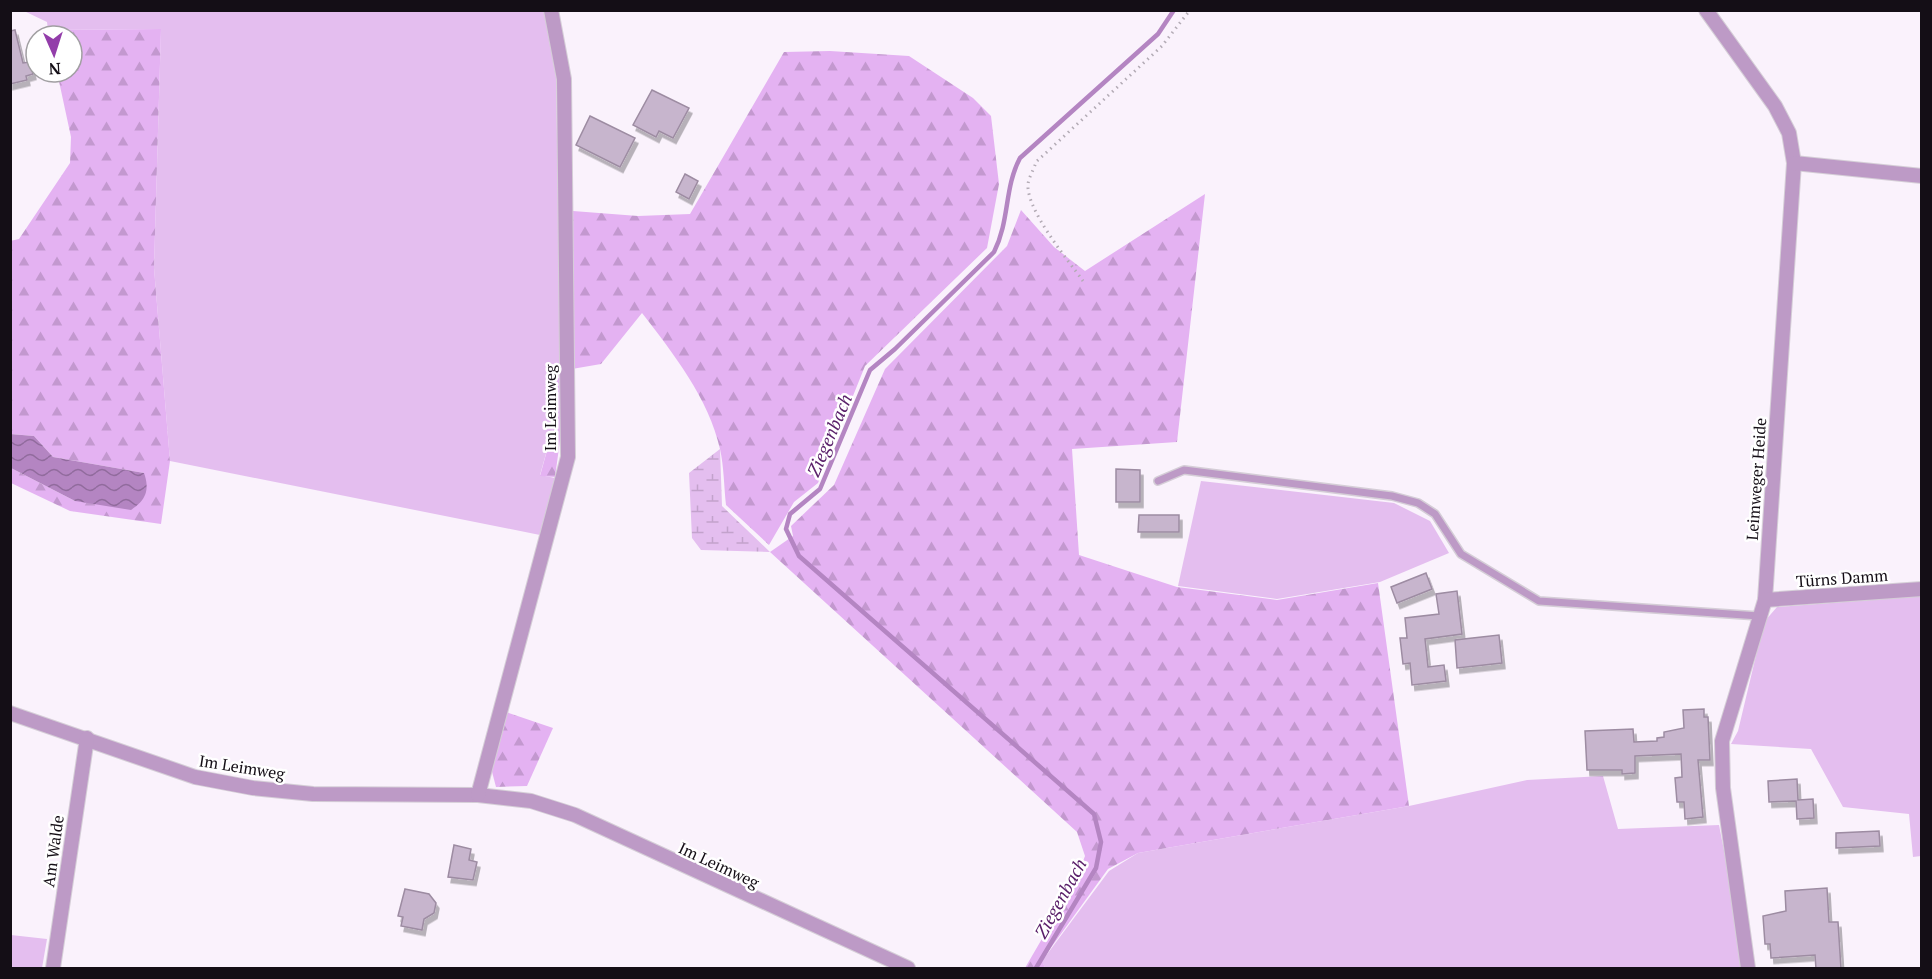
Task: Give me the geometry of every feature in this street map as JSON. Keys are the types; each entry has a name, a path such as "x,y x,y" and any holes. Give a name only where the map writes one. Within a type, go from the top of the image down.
{"street":[{"name":"Im Leimweg","path":"478,795 567,457 564,79 551,10"},
{"name":"Leimweger Heide","path":"1706,10 1775,106 1789,133 1794,163 1765,600 1722,741 1723,788 1748,969"},
{"path":"1794,163 1922,176"},
{"name":"Türns Damm","path":"1765,600 1922,589"},
{"name":"Im Leimweg","path":"10,713 195,777 253,788 313,794 478,795 531,801 575,815 908,969"},
{"name":"Am Walde","path":"53,969 87,738"}],"lane":[{"path":"1158,480 1184,470 1392,496 1418,503 1435,514 1461,554 1539,601 1759,616"}],"path":[{"path":"1083,281 1049,235 1037,214 1028,185 1036,162 1162,46 1190,10"}],"green space":[{"path":"24,11 544,11 556,77 561,375 554,381 554,425 540,475 555,478 540,535 170,461 154,268 161,29 84,30 84,24 47,24"},
{"path":"161,29 154,268 170,461 161,524 70,511 11,483 11,468 75,501 144,473 53,457 34,436 11,434 10,241 19,239 70,163 71,137 60,84 84,84 84,30"},
{"path":"830,51 909,56 973,98 991,116 999,184 987,248 865,366 818,483 794,502 769,545 726,505 720,449 708,412 677,360 642,313 601,364 572,369 573,211 638,216 690,214 784,52"},
{"path":"1205,194 1177,442 1072,449 1079,555 1177,587 1277,600 1378,583 1409,806 1138,853 1108,869 1042,960 1045,968 1025,968 1075,882 1085,856 1077,832 770,552 793,536 791,526 834,485 885,369 1007,246 1021,210 1054,247 1085,271"},
{"path":"561,375 562,426 555,477 540,476 554,425 555,381"},
{"path":"720,449 722,506 770,552 701,550 692,538 689,473"},
{"path":"1201,481 1394,503 1430,521 1449,553 1380,582 1277,599 1178,586"},
{"path":"1921,596 1921,856 1913,857 1909,814 1843,807 1811,749 1731,744 1738,731 1764,622 1777,607"},
{"path":"506,712 553,728 527,786 496,787 491,768"},
{"path":"1603,776 1618,829 1719,825 1744,952 1744,968 1045,968 1042,961 1109,871 1138,853 1409,806 1527,780"},
{"path":"11,935 47,939 42,968 11,968"}],"water":[{"path":"10,434 34,436 53,457 144,473 147,485 145,494 131,510 75,501 11,468"}],"building":[{"path":"15,30 24,63 24,81 10,84 10,31"},
{"path":"652,90 689,108 673,138 659,131 656,137 633,125"},
{"path":"590,116 635,138 620,167 576,145"},
{"path":"685,174 698,181 689,199 676,192"},
{"path":"1116,469 1140,470 1140,502 1116,502"},
{"path":"1139,515 1179,515 1179,532 1138,532"},
{"path":"1426,573 1432,589 1397,603 1391,587"},
{"path":"1457,591 1462,634 1425,639 1428,667 1444,665 1446,681 1412,685 1410,663 1403,664 1400,638 1407,638 1405,618 1439,614 1436,594"},
{"path":"1499,635 1502,663 1457,668 1455,640"},
{"path":"1704,709 1704,717 1708,717 1710,760 1698,760 1703,817 1685,819 1684,802 1677,802 1675,778 1682,777 1681,754 1635,756 1635,773 1622,774 1622,770 1587,770 1585,731 1633,729 1634,742 1657,741 1657,738 1664,737 1664,732 1684,728 1683,710"},
{"path":"1797,779 1798,800 1813,799 1814,818 1797,819 1796,801 1769,802 1768,781"},
{"path":"1879,831 1880,846 1836,848 1836,833"},
{"path":"454,845 471,849 469,860 477,862 473,880 448,877"},
{"path":"1827,888 1829,922 1838,922 1841,969 1816,969 1815,955 1771,958 1770,944 1765,944 1763,916 1786,911 1785,891"},
{"path":"405,889 429,894 436,903 434,913 424,919 422,930 401,926 403,917 398,916"}],"waterway":[{"name":"Ziegenbach","path":"1036,968 1096,868 1101,842 1094,814 799,556 786,529 790,514 820,489 870,370 895,349 994,252 1003,228 1011,181 1020,158 1158,34 1174,10"}]}
